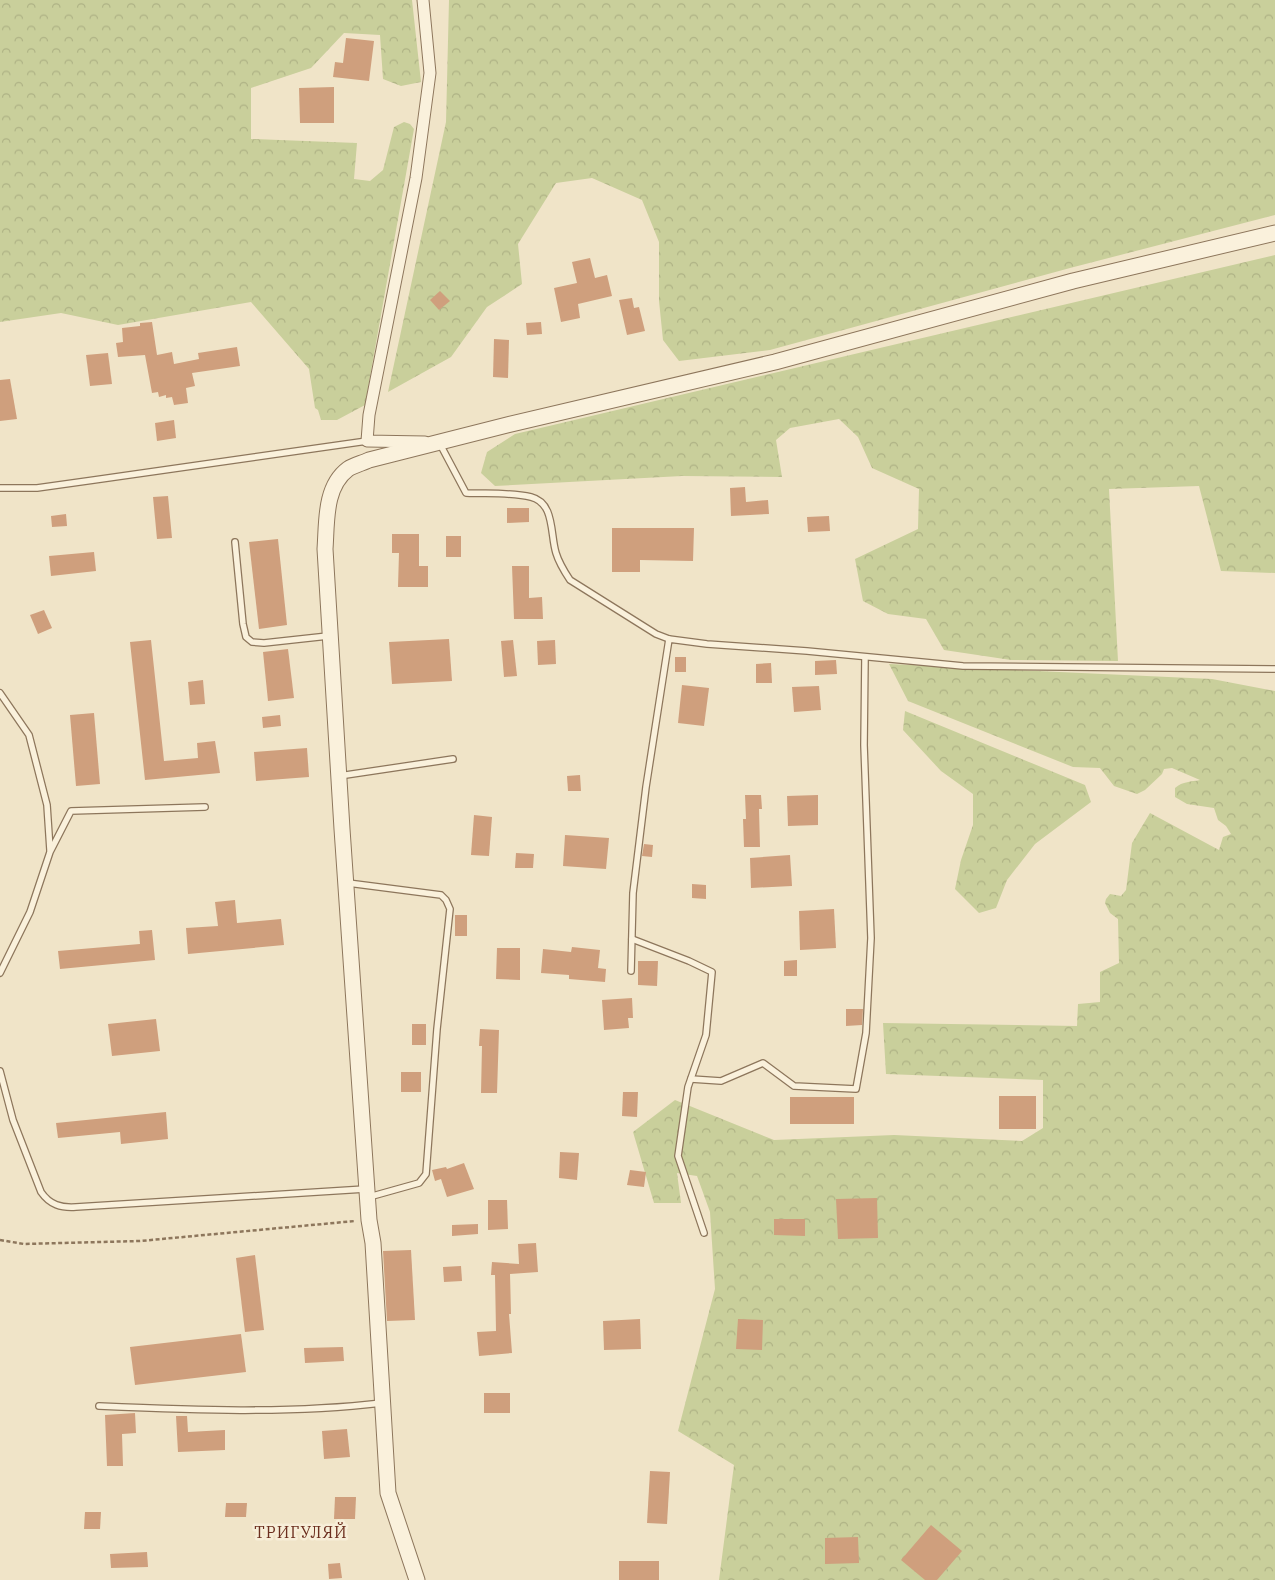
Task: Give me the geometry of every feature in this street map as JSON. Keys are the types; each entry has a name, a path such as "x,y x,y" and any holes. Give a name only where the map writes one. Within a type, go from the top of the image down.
{"street":[{"path":"423,0 430,73 416,178 369,415 367,441 439,442"},
{"path":"416,1580 388,1493 373,1244 369,1220 346,883 326,549 328,504 335,483 348,469 369,460 775,362 1073,281 1275,234"}],"lane":[{"path":"0,488 37,488 367,441"},
{"path":"439,442 466,493 521,495 541,501 549,514 555,551 561,566 570,580 656,634 669,639 707,644 807,651 963,666 1275,668"},
{"path":"234,542 246,638 252,642 264,643 331,636"},
{"path":"631,971 633,893 645,796 669,639"},
{"path":"691,1079 721,1081 763,1063 794,1086 856,1089 866,1034 871,938 864,745 865,657"},
{"path":"0,693 29,734 47,806 50,852"},
{"path":"339,776 453,760"},
{"path":"0,973 30,912 50,852 71,811 204,807"},
{"path":"0,1071 13,1120 40,1192 46,1200 56,1206 66,1208 367,1193 419,1183 426,1174 436,1029 450,909 446,900 441,895 346,883"},
{"path":"632,940 689,961 712,972 706,1035 688,1087 678,1156 704,1233"},
{"path":"99,1406 221,1411 344,1408 382,1403"}],"path":[{"path":"0,1240 24,1244 140,1241 369,1220"}],"green space":[{"path":"0,0 412,0 421,82 401,86 383,79 380,35 344,33 311,68 251,88 251,139 357,143 354,179 370,181 383,170 394,127 404,122 410,124 414,129 365,405 337,420 321,420 318,410 315,408 309,369 251,302 118,325 61,313 0,322"},
{"path":"449,0 1275,0 1275,215 1070,268 770,350 679,361 663,340 659,301 659,242 642,200 592,178 556,183 518,244 522,284 487,307 451,357 388,392 446,122"},
{"path":"1275,255 1275,573 1221,571 1199,486 1109,489 1118,661 1011,660 944,650 926,619 888,614 863,601 855,559 918,529 919,489 872,468 858,437 839,419 790,428 776,440 782,477 682,476 495,486 481,473 487,452 515,434"},
{"path":"889,664 1212,679 1275,691 1275,1580 719,1580 734,1465 678,1431 715,1289 710,1212 697,1176 677,1173 681,1203 654,1203 633,1132 675,1100 774,1140 894,1135 1022,1141 1043,1128 1043,1080 886,1074 883,1023 1077,1026 1078,1004 1100,1002 1100,972 1119,963 1118,919 1110,913 1105,903 1110,894 1121,896 1126,890 1132,843 1150,813 1219,850 1223,837 1231,834 1226,826 1218,820 1214,808 1187,804 1175,797 1175,788 1184,783 1200,780 1172,768 1164,769 1162,774 1145,790 1137,794 1114,786 1100,768 1073,767 908,701"},
{"path":"905,711 1085,785 1091,802 1035,844 1007,880 996,908 979,913 955,889 961,860 973,825 973,794 941,771 903,730"}],"building":[{"path":"346,38 374,41 369,81 333,77 335,62 343,63"},
{"path":"334,87 334,123 300,123 299,88"},
{"path":"590,258 595,278 607,275 612,296 578,304 580,318 561,322 554,288 577,283 572,262"},
{"path":"440,291 450,301 439,310 430,300"},
{"path":"632,298 634,308 639,307 645,331 627,335 619,300"},
{"path":"152,322 157,355 172,352 174,364 199,359 198,353 237,347 240,366 192,373 195,386 186,388 188,403 174,405 172,397 166,398 166,395 159,397 158,392 152,393 145,355 118,357 116,343 123,342 122,328 140,326 140,323"},
{"path":"541,322 542,334 527,335 526,323"},
{"path":"494,339 509,340 508,378 493,377"},
{"path":"108,353 112,384 90,386 86,355"},
{"path":"10,379 17,419 0,421 0,380"},
{"path":"174,420 176,438 157,441 155,423"},
{"path":"745,487 746,502 768,500 769,514 731,516 730,488"},
{"path":"168,496 172,538 157,539 153,497"},
{"path":"507,508 529,508 529,522 507,523"},
{"path":"66,514 67,526 52,527 51,516"},
{"path":"829,516 830,531 808,532 807,517"},
{"path":"612,528 694,528 693,561 640,560 640,572 612,572"},
{"path":"392,534 419,534 419,566 428,566 428,587 398,587 399,553 392,553"},
{"path":"446,536 461,536 461,557 446,557"},
{"path":"278,539 287,625 259,629 249,542"},
{"path":"94,552 96,571 51,576 49,556"},
{"path":"512,566 529,566 529,598 542,597 543,619 514,619"},
{"path":"44,610 52,628 38,634 30,615"},
{"path":"449,639 452,681 392,684 389,642"},
{"path":"151,640 164,761 198,758 197,743 215,741 220,773 145,780 130,642"},
{"path":"513,640 517,676 504,677 501,641"},
{"path":"555,640 556,664 538,665 537,641"},
{"path":"288,649 294,698 268,701 263,652"},
{"path":"675,657 686,657 686,672 675,672"},
{"path":"836,660 837,674 815,675 815,661"},
{"path":"771,663 772,683 756,683 756,664"},
{"path":"203,680 205,704 190,705 188,682"},
{"path":"682,685 709,688 704,726 678,723"},
{"path":"819,686 821,710 794,712 792,687"},
{"path":"94,713 100,784 76,786 70,715"},
{"path":"280,715 281,726 263,728 262,717"},
{"path":"307,748 309,777 256,781 254,752"},
{"path":"580,775 581,791 568,791 567,776"},
{"path":"745,795 761,795 762,809 759,809 760,847 744,847 743,819 746,819"},
{"path":"818,795 818,825 788,826 787,796"},
{"path":"474,815 492,817 489,856 471,855"},
{"path":"565,835 609,838 606,869 563,866"},
{"path":"644,844 653,845 652,857 642,856"},
{"path":"516,853 534,854 533,868 515,868"},
{"path":"790,855 792,886 751,888 750,858"},
{"path":"692,884 706,885 706,899 692,898"},
{"path":"235,900 237,923 281,919 284,945 188,954 186,928 218,926 215,902"},
{"path":"834,909 836,948 800,950 799,911"},
{"path":"455,915 467,915 467,936 455,936"},
{"path":"152,930 155,960 60,969 58,951 140,944 139,931"},
{"path":"572,947 600,950 598,968 606,969 605,982 569,979 569,975 541,973 543,949 571,952"},
{"path":"497,948 520,948 520,980 496,979"},
{"path":"797,960 797,976 784,976 784,961"},
{"path":"638,961 658,961 657,986 638,985"},
{"path":"632,998 633,1018 628,1018 629,1028 604,1030 602,1000"},
{"path":"846,1009 863,1009 862,1025 846,1026"},
{"path":"156,1019 160,1051 112,1056 108,1024"},
{"path":"412,1024 426,1024 426,1045 412,1045"},
{"path":"480,1029 499,1030 497,1093 481,1093 482,1046 479,1046"},
{"path":"401,1072 421,1072 421,1092 401,1092"},
{"path":"623,1092 638,1092 637,1117 622,1116"},
{"path":"999,1096 1036,1096 1036,1129 999,1129"},
{"path":"790,1097 854,1097 854,1124 790,1124"},
{"path":"166,1112 168,1139 121,1144 120,1132 58,1138 56,1123"},
{"path":"560,1152 579,1153 577,1180 559,1178"},
{"path":"464,1163 474,1189 447,1197 441,1179 435,1181 432,1170 446,1167 447,1169"},
{"path":"630,1170 646,1172 644,1187 627,1185"},
{"path":"877,1198 878,1238 838,1239 836,1199"},
{"path":"488,1200 507,1200 508,1229 488,1230"},
{"path":"774,1219 805,1219 805,1236 774,1235"},
{"path":"478,1224 478,1234 452,1236 452,1225"},
{"path":"536,1243 538,1272 510,1274 511,1314 509,1314 512,1353 479,1356 477,1332 496,1331 495,1275 491,1275 492,1262 519,1264 518,1244"},
{"path":"411,1250 415,1320 387,1321 383,1251"},
{"path":"255,1255 264,1330 245,1332 236,1258"},
{"path":"461,1266 462,1281 444,1282 443,1267"},
{"path":"640,1319 641,1349 604,1350 603,1321"},
{"path":"738,1319 763,1320 762,1350 736,1349"},
{"path":"241,1334 246,1372 135,1385 130,1347"},
{"path":"343,1347 344,1361 305,1363 304,1348"},
{"path":"484,1393 510,1393 510,1413 484,1413"},
{"path":"135,1413 136,1433 122,1434 123,1466 107,1466 105,1415"},
{"path":"176,1416 187,1416 188,1432 225,1430 225,1450 178,1452"},
{"path":"347,1429 350,1457 324,1459 322,1431"},
{"path":"650,1471 670,1472 667,1524 647,1523"},
{"path":"335,1497 356,1497 355,1519 334,1519"},
{"path":"226,1503 247,1503 246,1517 225,1517"},
{"path":"85,1512 101,1512 100,1529 84,1529"},
{"path":"931,1525 962,1551 937,1580 925,1580 901,1560"},
{"path":"858,1537 859,1563 825,1564 825,1538"},
{"path":"147,1552 148,1567 111,1568 110,1554"},
{"path":"619,1561 659,1561 659,1580 619,1580"},
{"path":"340,1563 342,1578 329,1579 328,1564"}],"district":[{"name":"ТРИГУЛЯЙ","path":"301,1532"}]}
